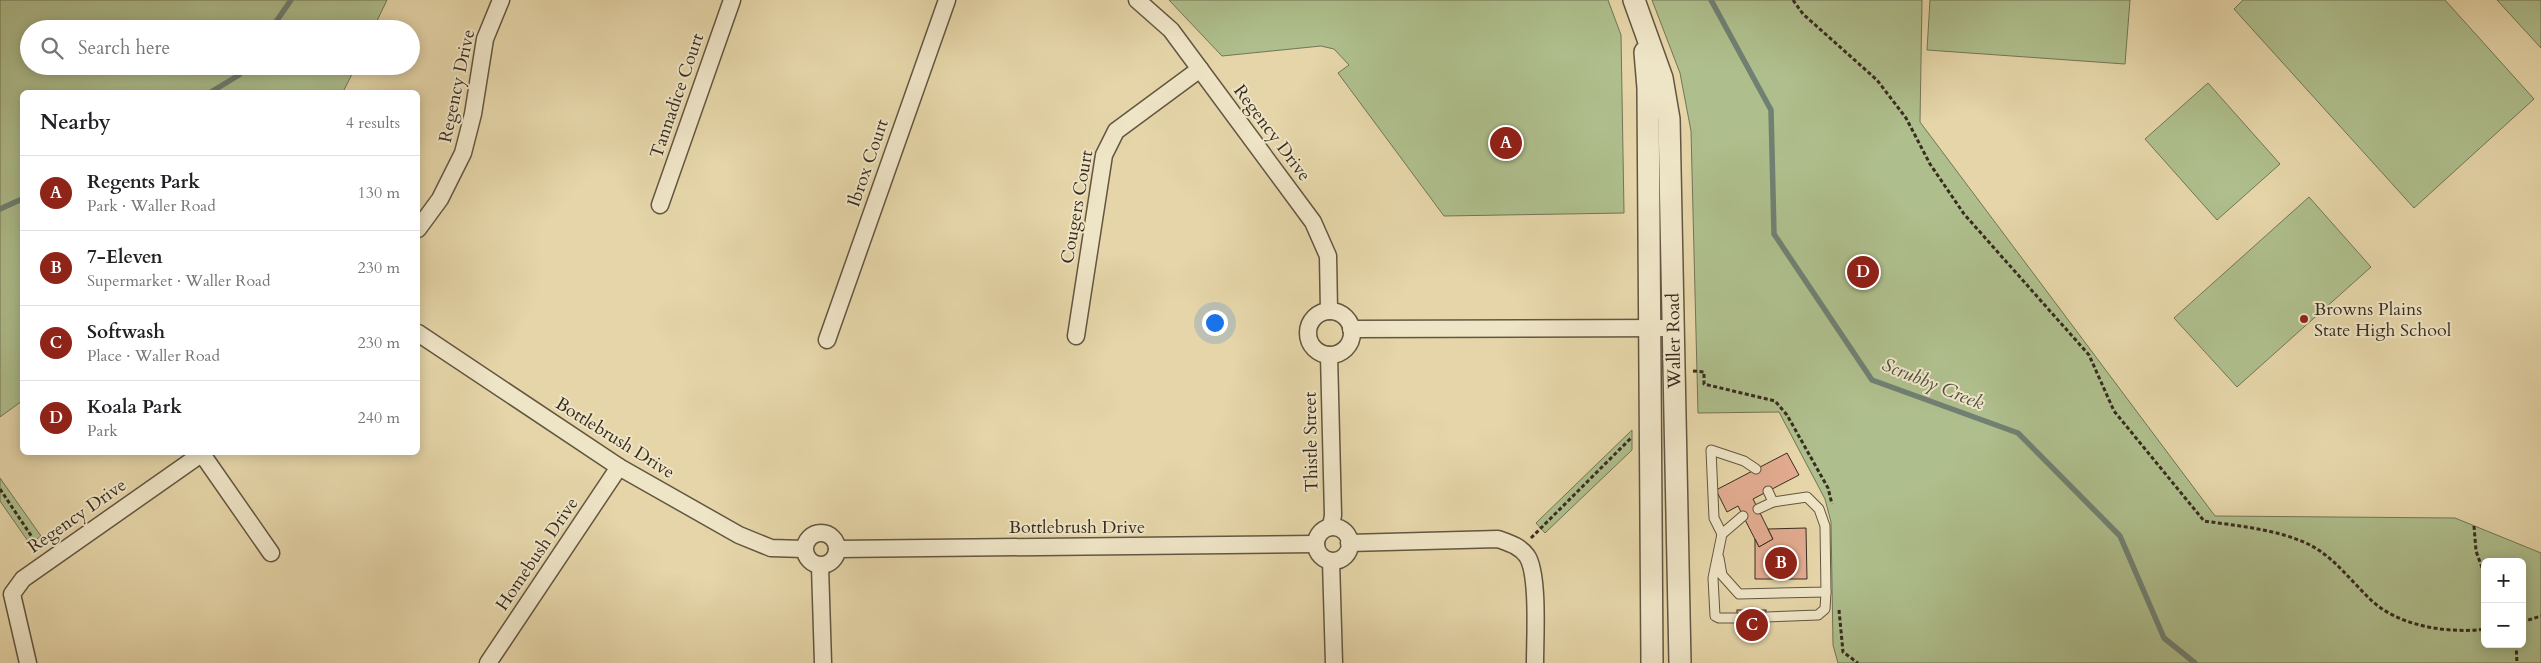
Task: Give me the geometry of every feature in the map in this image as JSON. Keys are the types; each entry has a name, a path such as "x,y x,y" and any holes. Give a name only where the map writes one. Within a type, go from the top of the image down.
{"street":[{"name":"Regency Drive","path":"420,226 440,199 463,153 473,114 485,39 501,0"},
{"name":"Tannadice Court","path":"660,205 732,0"},
{"name":"Ibrox Court","path":"826,340 947,0"},
{"name":"Regency Drive","path":"1137,0 1171,30 1314,222 1328,256 1328,311"},
{"name":"Waller Road","path":"1634,0 1662,78 1669,119 1680,663"},
{"name":"Waller Road","path":"1642,24 1648,88 1652,663"},
{"name":"Cougers Court","path":"1076,336 1104,155 1116,131 1200,69"},
{"path":"1328,311 1344,316 1351,329 1351,339 1346,348 1338,353 1329,355 1314,348 1308,333 1313,318 1328,311"},
{"path":"1351,329 1673,328"},
{"name":"Bottlebrush Drive","path":"420,334 619,467 739,535 771,548 804,549"},
{"name":"Thistle Street","path":"1329,355 1331,527"},
{"name":"Regency Drive","path":"28,663 12,594 23,579 47,560 200,455"},
{"path":"204,455 271,553"},
{"name":"Homebush Drive","path":"488,663 619,467"},
{"path":"1331,527 1344,531 1350,544 1344,556 1331,561 1320,555 1316,544 1320,533 1331,527"},
{"path":"823,533 833,538 837,549 830,563 820,566 807,559 804,549 805,544 812,535 823,533"},
{"path":"1350,544 1498,539 1520,549 1528,557 1534,576 1535,663"},
{"name":"Bottlebrush Drive","path":"837,549 1316,544"},
{"path":"1331,561 1334,663"},
{"path":"820,566 823,663"},
{"path":"1652,566 1678,566"}],"lane":[{"path":"1737,618 1719,618 1713,612 1713,578 1719,558 1722,534 1714,518 1711,450 1744,461 1756,469"},
{"path":"1768,491 1773,502"},
{"path":"1758,509 1773,502 1807,497 1819,509 1825,526 1825,609 1818,616 1766,618"},
{"path":"1722,534 1743,516"},
{"path":"1719,558 1722,575 1739,594 1826,592"}],"path":[{"path":"1793,0 1803,14 1827,37 1877,80 1906,118 1930,164 1964,214 2089,355 2114,411 2204,521 2260,530 2308,544 2338,565 2372,601 2398,618 2438,628 2481,628"},
{"path":"1520,549 1636,432"},
{"path":"0,489 47,560"},
{"path":"2474,526 2476,551 2481,565"},
{"path":"2526,621 2541,616"},
{"path":"2516,648 2517,663"}],"green space":[{"path":"0,0 387,0 377,20 20,20 20,75 352,75 344,90 20,90 20,402 0,417"},
{"path":"1169,0 1608,0 1621,35 1624,213 1444,216 1338,73 1349,65 1334,49 1321,46 1222,56"},
{"path":"1652,0 1922,0 1920,122 2215,516 2455,518 2541,553 2541,663 1838,663 1833,645 1831,522 1825,499 1779,412 1698,413 1691,131 1680,73"},
{"path":"1930,0 2130,0 2125,64 1927,50"},
{"path":"2243,0 2445,0 2534,99 2414,208 2234,9"},
{"path":"2497,0 2541,0 2541,48"},
{"path":"2208,83 2280,164 2217,220 2145,139"},
{"path":"2309,197 2371,267 2237,387 2174,318"},
{"path":"1632,430 1632,450 1545,533 1536,523"},
{"path":"0,478 41,536 30,544 0,501"}],"building":[{"path":"1787,453 1799,475 1753,499 1773,539 1759,547 1738,506 1727,512 1716,490"},
{"path":"1806,528 1807,579 1755,579 1755,539 1759,547 1773,539 1768,529"},
{"path":"1737,610 1766,610 1766,631 1737,631"}],"waterway":[{"name":"Scrubby Creek","path":"277,20 291,0"},
{"name":"Scrubby Creek","path":"1711,0 1771,110 1774,234 1872,380 2018,433 2120,536 2164,638 2195,663"},
{"name":"Scrubby Creek","path":"214,90 239,75"},
{"name":"Scrubby Creek","path":"0,209 20,200"}],"place":[{"name":"Regents Park","path":"1506,143"},
{"name":"Koala Park","path":"1863,272"},
{"name":"Browns Plains State High School","path":"2304,319"},
{"name":"7-Eleven","path":"1781,563"},
{"name":"Softwash","path":"1752,625"}]}
